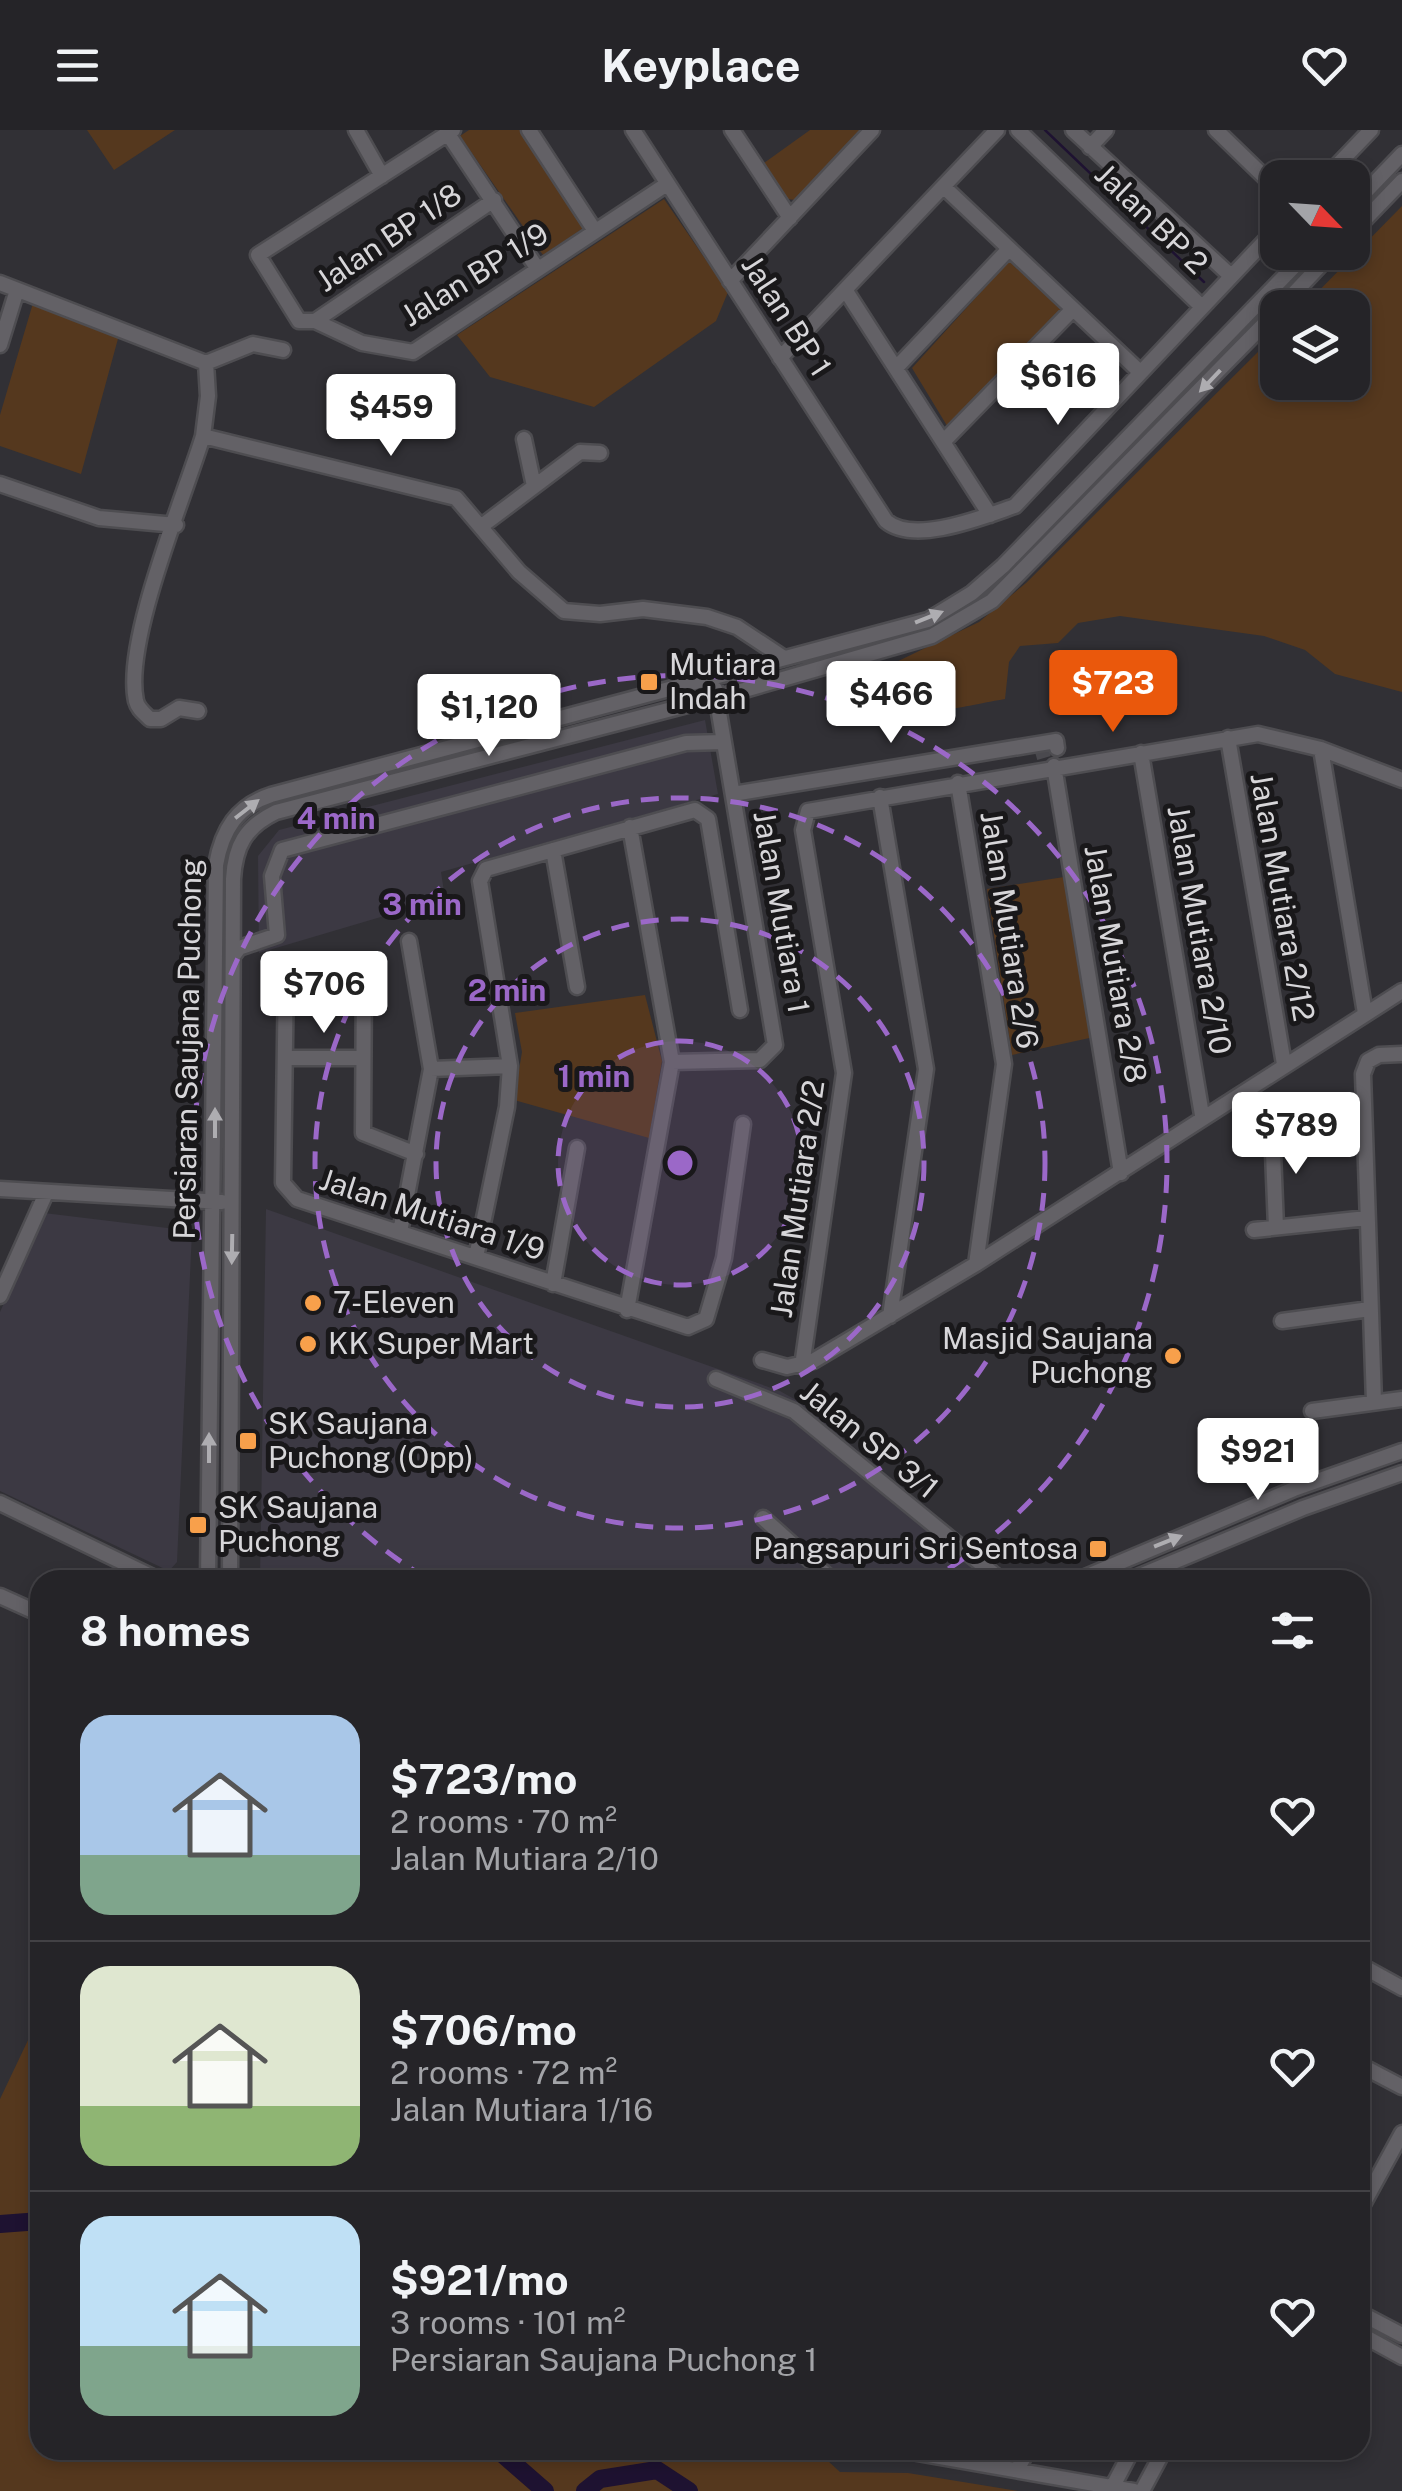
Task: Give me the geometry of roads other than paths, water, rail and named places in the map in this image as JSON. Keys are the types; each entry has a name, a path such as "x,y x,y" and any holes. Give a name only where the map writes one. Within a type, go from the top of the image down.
{"street":[{"path":"356,130 382,176"},
{"path":"529,130 596,231"},
{"name":"Jalan BP 1","path":"633,130 896,530 910,532 990,515"},
{"path":"732,130 790,218"},
{"path":"730,281 872,130"},
{"path":"780,358 997,130"},
{"name":"Jalan BP 2","path":"1018,130 1202,307"},
{"path":"1073,130 1230,276"},
{"path":"1090,147 1106,130"},
{"path":"1216,130 1233,136 1260,168"},
{"path":"1342,160 1371,130"},
{"path":"307,321 258,255 450,132 538,268"},
{"path":"1370,187 1402,154"},
{"path":"1370,215 1402,182"},
{"name":"Jalan BP 1/9","path":"307,321 362,343 413,352 666,184"},
{"path":"944,187 1140,372"},
{"name":"Jalan BP 1/8","path":"307,321 494,200"},
{"path":"846,291 990,515 1015,506 1260,245"},
{"path":"897,367 1008,250"},
{"name":"Persiaran Saujana Puchong","path":"208,1570 216,865 220,844 241,810 271,794 928,620 972,593 1074,496 1291,270"},
{"name":"Persiaran Saujana Puchong","path":"1297,290 1317,270"},
{"path":"0,283 206,363 253,344 283,350"},
{"path":"0,345 17,290"},
{"path":"944,441 1073,309"},
{"name":"Persiaran Saujana Puchong","path":"230,1570 234,857 244,835 257,821 276,812 932,636 992,602 1260,328"},
{"path":"198,711 179,708 160,720 150,719 137,707 135,689 138,648 203,436 206,363"},
{"path":"203,436 440,491 468,506 519,572 564,611 600,614 643,609 708,617 737,627 784,658"},
{"path":"524,439 534,486"},
{"path":"483,525 580,452 600,453"},
{"path":"0,484 99,518 176,525"},
{"name":"Jalan Mutiara 1","path":"672,1062 760,1060 775,1045 713,679"},
{"path":"733,794 1049,755 1142,753 1271,734 1402,780"},
{"name":"Jalan Mutiara 2/12","path":"1228,738 1284,1064"},
{"path":"233,956 239,948 277,935 272,876 282,850 686,742 723,742"},
{"path":"1320,749 1365,1014"},
{"name":"Jalan Mutiara 2/10","path":"1142,753 1202,1115"},
{"path":"890,1316 926,1069 880,797 958,784 1049,755"},
{"name":"Jalan Mutiara 2/8","path":"1049,755 1121,1173"},
{"name":"Jalan Mutiara 2/6","path":"958,784 1004,1064 976,1264"},
{"name":"Jalan Mutiara 2/2","path":"802,1366 844,1073 803,830 804,816 814,807 880,797"},
{"path":"476,1258 507,1108 510,1066 481,874 486,869 695,810 703,813 708,819 740,1010"},
{"path":"627,1310 672,1062 630,827"},
{"path":"553,850 577,987"},
{"path":"233,922 258,942"},
{"path":"400,1232 431,1069 409,941"},
{"name":"Jalan Mutiara 1/9","path":"286,972 283,1183 288,1192 627,1310 688,1328 700,1325 709,1312 724,1258 743,1124"},
{"path":"364,972 363,1132 416,1154"},
{"path":"762,1360 802,1366 890,1316 1121,1173 1202,1115 1402,991"},
{"path":"1374,1402 1363,1074 1368,1061 1378,1055 1402,1054"},
{"path":"286,1058 361,1058"},
{"path":"431,1069 510,1066"},
{"path":"1272,1128 1276,1227"},
{"path":"553,1284 577,1148"},
{"path":"0,1188 232,1202"},
{"path":"0,1296 46,1193"},
{"path":"1254,1230 1367,1218"},
{"path":"1282,1320 1370,1309"},
{"name":"Jalan SP 3/1","path":"716,1379 794,1411 985,1570"},
{"path":"1312,1411 1402,1399"},
{"path":"1102,1570 1294,1489 1402,1452"},
{"path":"1154,1570 1302,1508 1402,1472"},
{"path":"0,1503 144,1570"},
{"path":"764,1518 821,1570"},
{"name":"Jalan SP 3/1","path":"976,1564 979,1570"},
{"path":"0,1596 30,1610"},
{"path":"1370,1971 1402,1988"},
{"path":"1370,2070 1402,2088"},
{"path":"1370,2192 1402,2133"},
{"path":"1370,2317 1402,2335"},
{"path":"1370,2339 1402,2357"},
{"path":"965,2460 1138,2491 1158,2460"},
{"path":"1018,2470 1023,2460"},
{"path":"1112,2488 1127,2460"}],"waterway":[{"path":"1045,130 1204,282"},
{"path":"0,2224 30,2222"},
{"path":"509,2460 545,2491"},
{"path":"585,2491 600,2479 657,2470 689,2491"}],"tunnel":[{"path":"1042,751 1044,758"}],"place":[{"name":"Mutiara Indah","path":"649,682"},
{"name":"7-Eleven","path":"313,1303"},
{"name":"KK Super Mart","path":"308,1344"},
{"name":"Masjid Saujana Puchong","path":"1173,1356"},
{"name":"SK Saujana Puchong (Opp)","path":"248,1441"},
{"name":"SK Saujana Puchong","path":"198,1525"},
{"name":"Pangsapuri Sri Sentosa","path":"1098,1549"}]}
